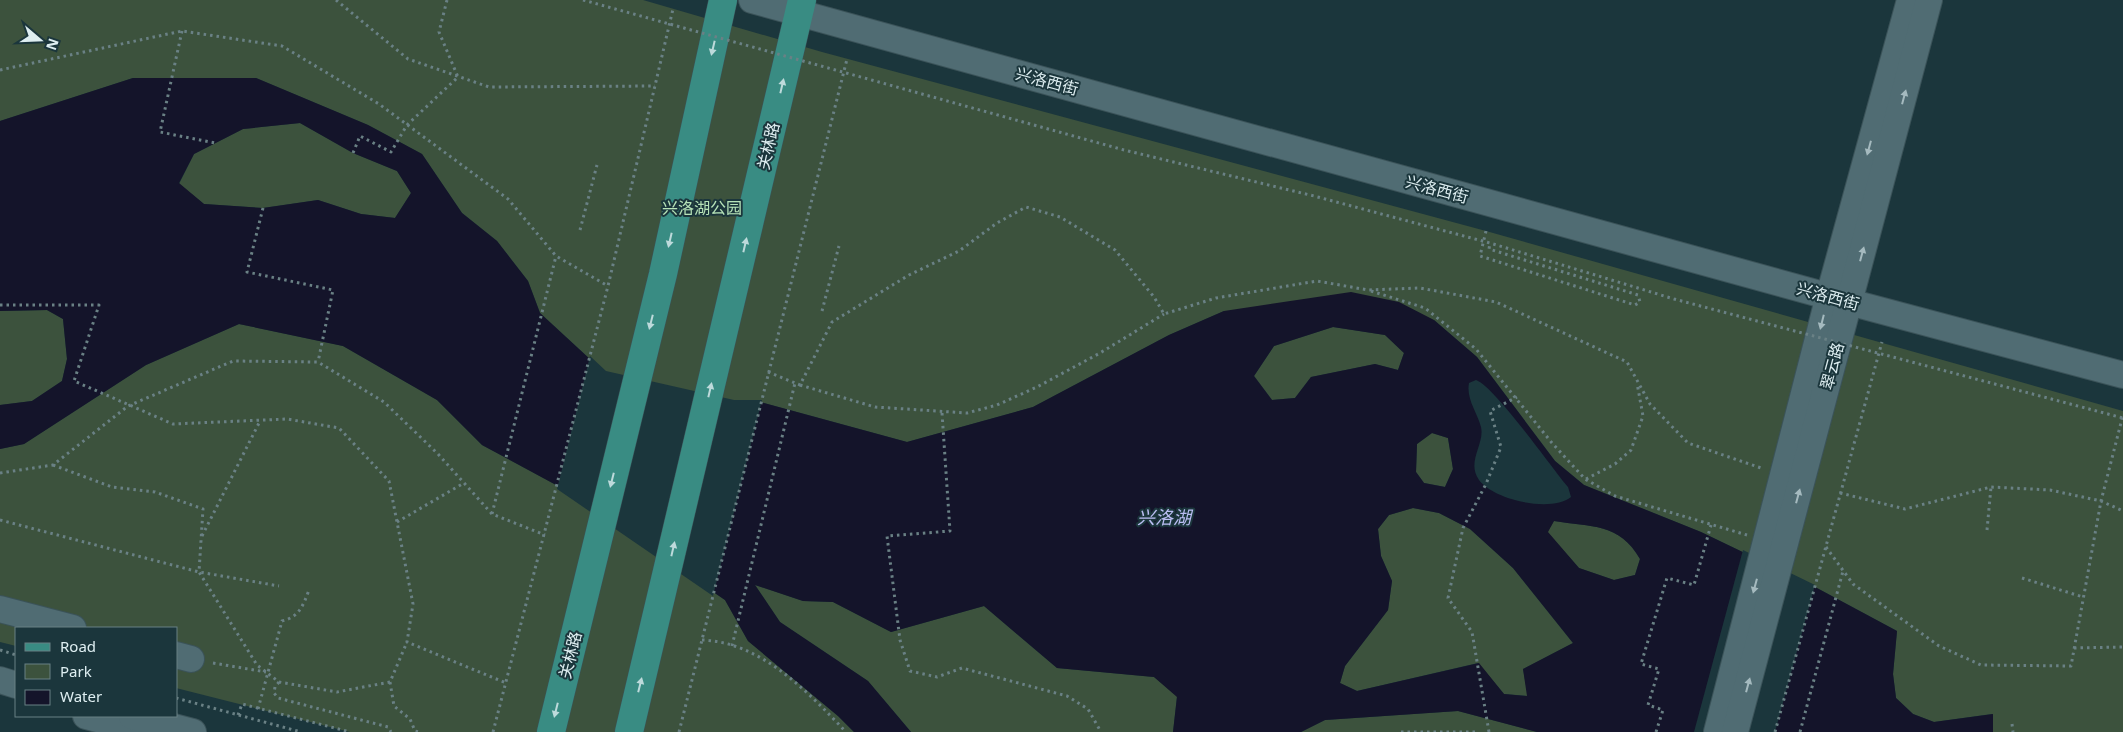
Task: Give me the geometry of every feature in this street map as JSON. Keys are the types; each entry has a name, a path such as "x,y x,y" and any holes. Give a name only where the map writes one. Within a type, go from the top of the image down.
{"main road":[{"name":"关林路","path":"551,732 662,274 723,0"},
{"name":"关林路","path":"629,732 804,4"}],"street":[{"name":"兴洛西街","path":"752,0 804,4 1841,292 2123,375"},
{"name":"翠云路","path":"1841,292 1910,0"},
{"name":"翠云路","path":"1716,732 1767,539 1929,0"},
{"name":"兴洛西街","path":"1841,292 2123,359"},
{"name":"翠云路","path":"1736,732 1767,539"},
{"path":"0,609 69,627"},
{"path":"0,680 15,685"},
{"path":"0,693 15,697"},
{"path":"98,717 148,721 193,732"}],"path":[{"path":"336,0 408,59 489,87 655,86"},
{"path":"447,0 438,32 458,76"},
{"path":"583,0 908,88 1124,150 1305,194 1490,243 1674,299 2123,417 2101,501 2071,666 1981,665 1939,646 1854,584 1826,548"},
{"path":"493,732 608,286 673,9"},
{"path":"0,70 182,31 282,46 378,104 508,199 556,256 608,286"},
{"path":"182,31 160,132 215,143"},
{"path":"679,732 847,59"},
{"path":"353,153 360,136 391,152 407,125 458,76"},
{"path":"580,230 597,166"},
{"path":"800,384 832,322 909,275 959,251 997,222 1026,207 1060,217 1115,250 1154,297 1164,314"},
{"path":"263,208 247,272 333,290 318,362"},
{"path":"1486,231 1480,256 1635,304 1640,302 1638,295 1489,248 1490,243"},
{"path":"822,311 840,246"},
{"path":"492,514 556,256"},
{"path":"768,372 875,407 967,413 997,405 1100,352 1164,314 1216,298 1317,281 1368,290 1426,308 1476,350 1517,397 1552,443 1585,479 1615,496 1711,525 1767,539"},
{"path":"1368,290 1420,288 1496,302 1627,362 1650,404 1688,443 1764,469"},
{"path":"0,305 98,306 74,381 173,424 287,420 339,428 389,481 413,604 408,642 390,682 394,706 410,719 415,731 420,732"},
{"path":"1775,732 1882,342"},
{"path":"53,465 128,406 233,361 318,362 384,402 492,514 545,536"},
{"path":"1585,479 1615,464 1631,450 1643,416 1637,380"},
{"path":"732,646 795,382"},
{"path":"1489,732 1474,654 1472,632 1448,598 1463,528 1486,484 1501,447 1490,410 1513,401 1517,397"},
{"path":"942,412 950,531 886,536 900,640 910,671 937,677 962,668 1068,696 1088,709 1101,732"},
{"path":"201,537 260,420"},
{"path":"0,473 53,465 112,487 156,492 203,509 199,572 257,665 279,682 337,692 390,682"},
{"path":"397,522 464,483"},
{"path":"1840,493 1905,509 1991,487 2050,490 2101,501 2123,511"},
{"path":"1987,530 1991,487"},
{"path":"0,520 199,572 279,586"},
{"path":"1656,732 1663,710 1648,705 1659,669 1641,664 1667,578 1694,585 1711,525"},
{"path":"1800,732 1843,570"},
{"path":"2022,578 2084,596"},
{"path":"258,709 266,672 282,621 292,619 299,612 309,590"},
{"path":"702,640 747,650 770,664 821,706 846,732"},
{"path":"408,642 506,683"},
{"path":"2074,648 2123,647"},
{"path":"0,650 15,655"},
{"path":"184,657 266,672"},
{"path":"279,682 275,687 274,693 278,698 388,728 391,732"},
{"path":"178,699 301,732"},
{"path":"238,715 242,704 350,732"},
{"path":"2012,724 2013,732"},
{"path":"1402,732 1477,732"}],"green space":[{"name":"兴洛湖公园","path":"0,0 643,0 822,52 1486,231 2123,411 2123,732 1993,732 1992,714 1934,722 1913,714 1896,698 1893,674 1897,631 1815,587 1701,532 1584,485 1555,461 1477,357 1434,320 1224,311 1169,335 1033,407 907,442 760,402 734,402 605,373 540,313 528,281 497,241 462,213 422,154 368,125 256,78 133,78 0,121"},
{"path":"300,123 353,153 397,171 411,193 395,218 361,214 318,200 263,208 204,204 179,184 194,154 243,129"},
{"path":"47,310 63,319 67,359 62,381 32,401 0,405 0,311"},
{"path":"239,324 343,346 437,400 482,445 558,486 725,600 748,641 838,716 854,732 350,732 178,689 178,627 15,627 15,646 0,642 0,449 24,444 146,365"},
{"path":"1333,327 1385,335 1404,353 1398,370 1375,364 1311,377 1295,398 1272,400 1254,376 1274,346"},
{"path":"1432,433 1448,438 1453,469 1445,487 1424,483 1416,472 1417,444"},
{"path":"1413,508 1439,513 1470,529 1513,568 1573,643 1523,669 1528,696 1504,694 1478,663 1357,691 1340,683 1345,666 1388,610 1392,581 1381,556 1378,529 1389,515"},
{"path":"1554,521 1592,526 1614,533 1623,539 1632,547 1640,559 1635,575 1614,580 1579,568 1547,532"},
{"path":"755,585 803,601 833,602 891,632 984,606 1057,668 1154,677 1177,696 1173,732 911,732 868,681 780,622"},
{"path":"1458,711 1537,732 1301,732 1325,720"}],"water":[{"name":"兴洛湖","path":"133,78 256,78 368,125 422,154 462,213 497,241 528,281 540,313 605,373 714,399 760,402 907,442 1033,407 1169,335 1224,311 1351,292 1399,302 1434,320 1477,357 1555,461 1584,485 1701,532 1815,587 1897,631 1893,674 1896,698 1913,714 1934,722 1993,714 1993,732 1537,732 1458,711 1325,720 1301,732 1173,732 1177,697 1154,677 1057,668 984,606 891,632 833,602 803,601 755,585 780,622 868,681 911,732 854,732 838,716 748,641 725,600 558,486 482,445 437,400 343,346 239,324 146,365 24,444 0,449 0,405 32,401 62,381 67,359 63,319 47,310 0,311 0,121","holes":["300,123 353,153 397,171 411,193 395,218 361,214 318,200 263,208 204,204 179,183 194,154 243,129","1333,327 1385,335 1404,353 1398,370 1375,364 1311,377 1295,398 1272,400 1254,376 1274,346","1476,380 1496,397 1568,487 1571,497 1562,502 1550,504 1523,502 1497,493 1486,487 1479,480 1474,467 1482,433 1468,389 1469,383","1432,433 1448,438 1453,469 1445,487 1424,483 1416,472 1417,444","1413,508 1439,513 1470,529 1513,568 1573,643 1523,669 1527,696 1504,694 1479,663 1357,691 1340,683 1345,666 1388,610 1392,581 1381,556 1378,529 1389,515","1554,521 1592,526 1614,533 1632,547 1640,559 1635,575 1614,580 1579,568 1548,532"]}],"pier":[{"path":"590,356 606,371 734,400 762,400 713,596 557,489"},
{"path":"1743,550 1815,585 1775,732 1694,732"}]}
